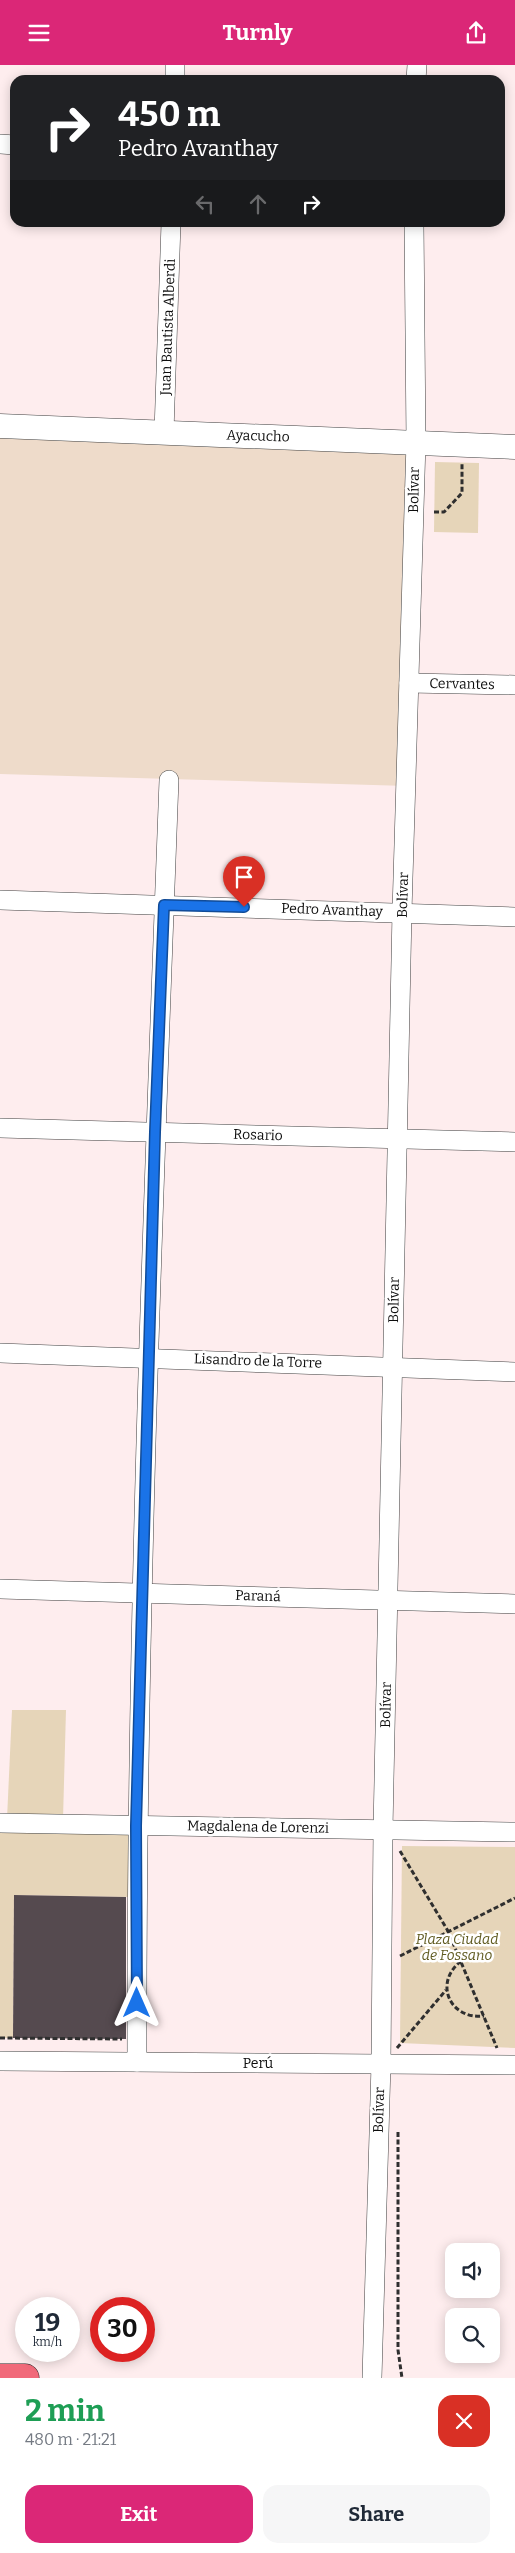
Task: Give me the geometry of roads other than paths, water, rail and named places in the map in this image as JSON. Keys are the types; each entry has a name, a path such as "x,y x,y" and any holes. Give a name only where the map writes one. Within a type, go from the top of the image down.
{"main road":[{"path":"0,2377 25,2378"}],"street":[{"name":"Juan Bautista Alberdi","path":"164,432 171,227"},
{"name":"Bolívar","path":"372,2378 392,2058 383,1829 402,912 416,442 414,227"},
{"name":"Ayacucho","path":"0,426 515,447"},
{"name":"Cervantes","path":"410,683 515,685"},
{"path":"137,2062 136,1826 155,1132 169,780"},
{"name":"Pedro Avanthay","path":"0,900 515,917"},
{"name":"Rosario","path":"0,1128 515,1142"},
{"name":"Lisandro de la Torre","path":"0,1353 150,1357 515,1372"},
{"name":"Paraná","path":"0,1589 515,1604"},
{"name":"Magdalena de Lorenzi","path":"0,1823 515,1832"},
{"name":"Perú","path":"0,2061 137,2062 392,2058 515,2065"}],"park label":[{"name":"Plaza Ciudad de Fossano","path":"457,1947"}]}
